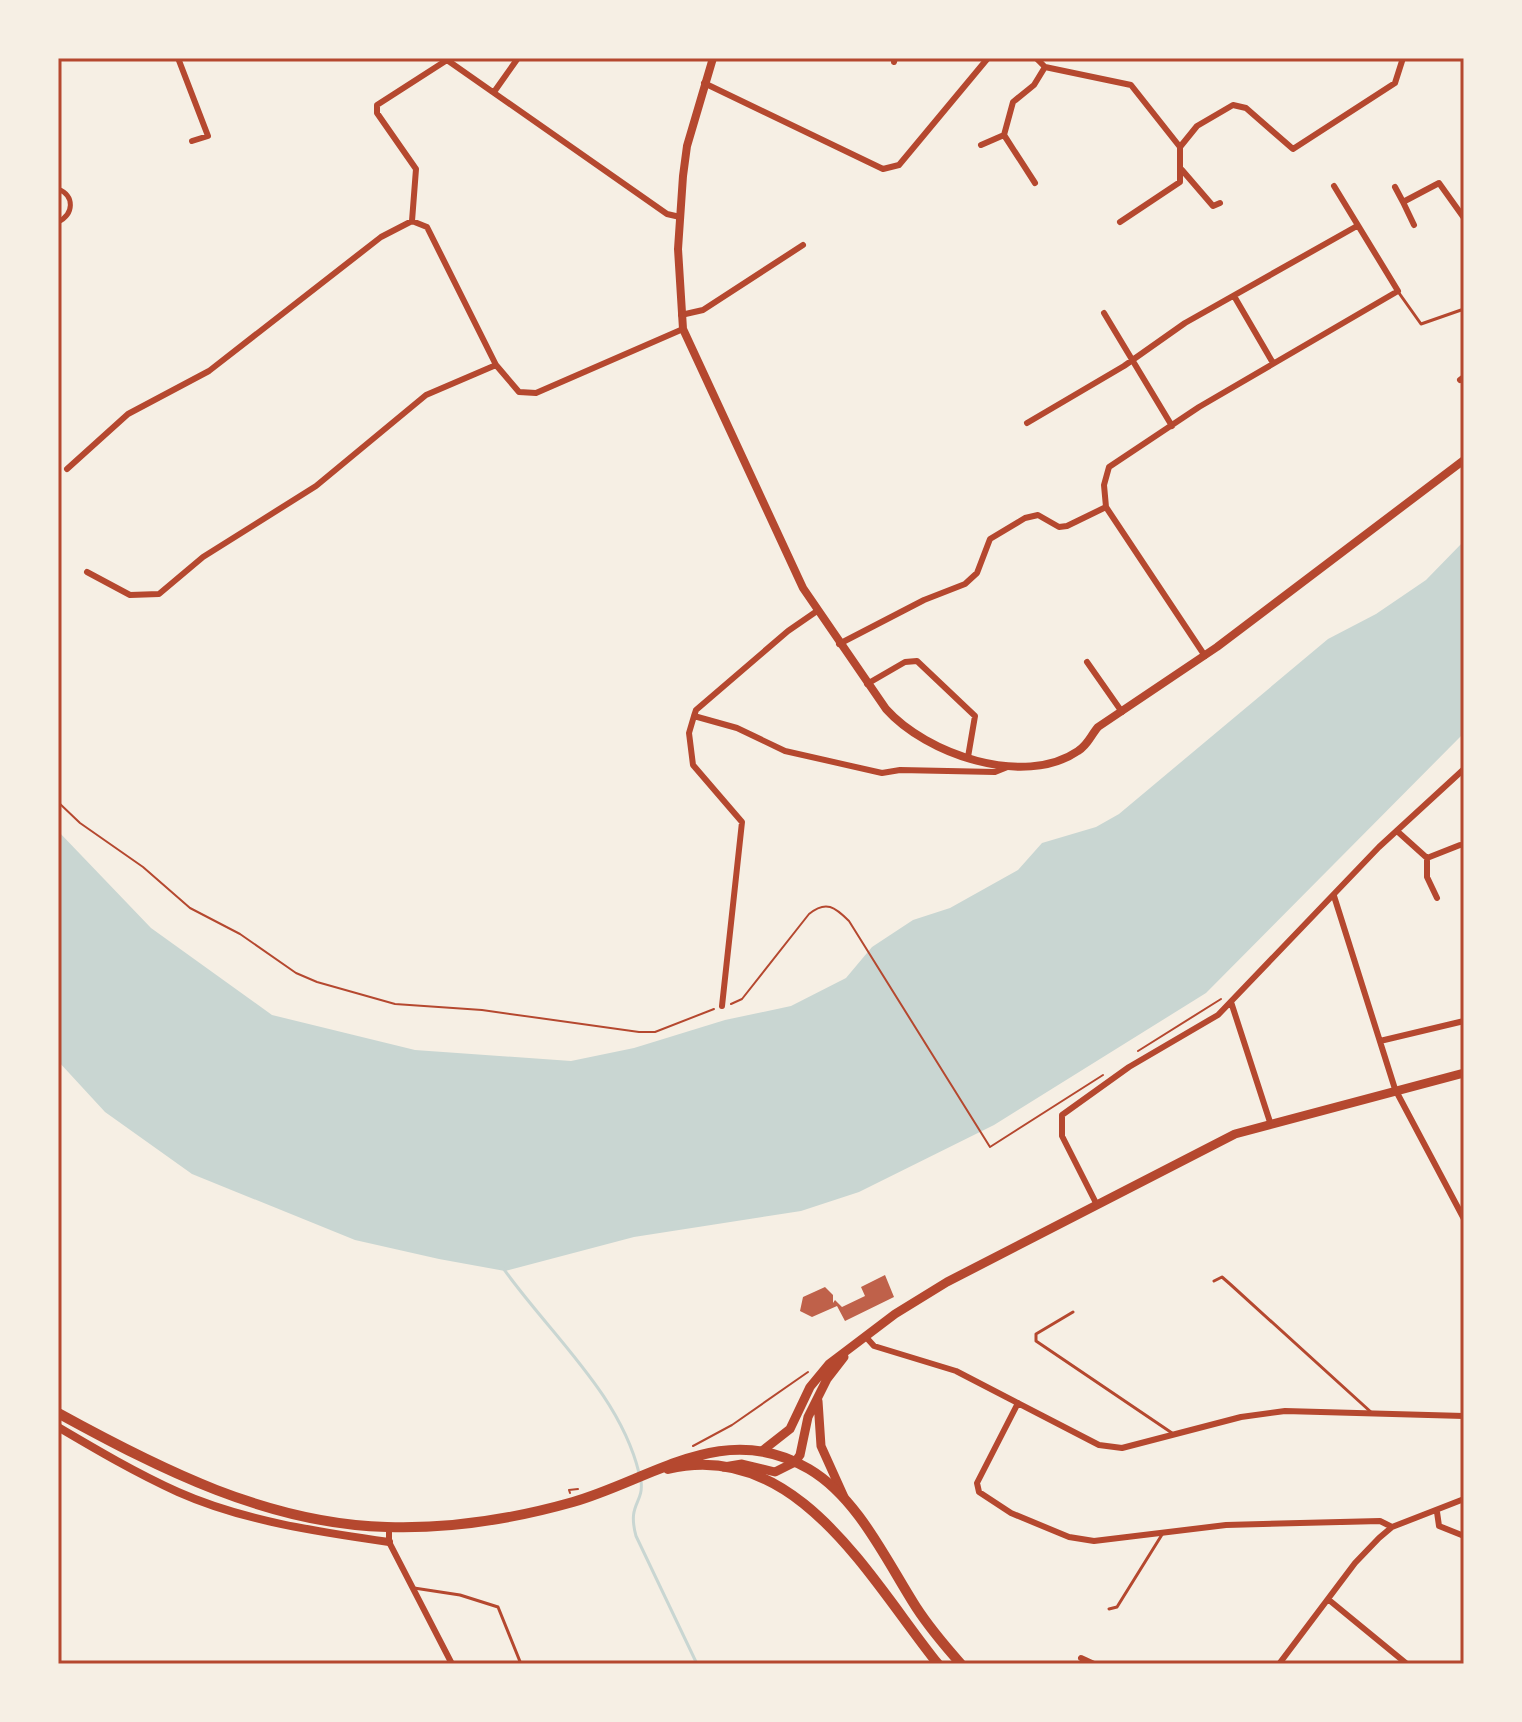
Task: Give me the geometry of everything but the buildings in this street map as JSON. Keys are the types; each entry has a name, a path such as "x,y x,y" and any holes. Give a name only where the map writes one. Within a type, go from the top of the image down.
{"main road":[{"path":"762,1451 784,1436 819,1375 865,1336 947,1282 1235,1134 1270,1122 1464,1073"},
{"path":"650,1474 677,1467 721,1468 742,1464 775,1472 795,1462 818,1396 853,1345"},
{"path":"818,1396 821,1446 847,1503 918,1610 961,1664"},
{"path":"58,1413 159,1467 216,1490 323,1520 389,1527 446,1526 502,1518 601,1492 707,1450 762,1451 795,1462 819,1476 847,1503"},
{"path":"721,1468 769,1481 815,1510 938,1664"}],"street":[{"path":"178,58 208,136 192,141"},
{"path":"494,92 518,58"},
{"path":"713,58 687,146 680,217 683,329 785,551 817,611 867,684 898,723 911,733 941,749 1010,765 1046,765 1069,756 1086,745 1098,727 1205,656 1464,460"},
{"path":"704,83 883,169 899,165 988,58"},
{"path":"1036,58 1045,67 1131,85 1180,147 1180,182 1120,222"},
{"path":"1180,147 1197,126 1233,105 1246,108 1293,149 1395,83 1403,58"},
{"path":"412,221 416,169 377,113 377,105 447,60 667,214 680,217"},
{"path":"1035,183 1004,135 1013,102 1034,85 1045,67"},
{"path":"981,145 1004,135"},
{"path":"1182,170 1213,206 1220,203"},
{"path":"1403,202 1439,183 1464,218"},
{"path":"1205,656 1106,507 1104,485 1109,467 1273,363 1302,350 1398,291 1334,186"},
{"path":"1395,187 1414,225"},
{"path":"58,189 68,196 71,205 69,214 58,222"},
{"path":"67,469 128,414 209,371 381,237 412,221 427,227 496,365 519,392 536,393 683,329"},
{"path":"1027,423 1234,296 1357,226"},
{"path":"681,315 703,310 803,245"},
{"path":"1234,296 1273,363"},
{"path":"1104,313 1172,426"},
{"path":"87,572 130,595 159,594 203,557 316,486 426,395 496,365"},
{"path":"839,644 924,600 965,584 977,573 990,539 1025,518 1038,515 1062,527 1106,507"},
{"path":"722,1006 742,822 693,765 689,733 696,710 788,631 817,611"},
{"path":"867,684 905,662 922,664 975,716 968,757"},
{"path":"1087,662 1122,712"},
{"path":"694,716 737,728 785,751 882,773 900,770 995,772 1005,771 1010,765"},
{"path":"1096,1203 1062,1136 1062,1115 1129,1067 1218,1015 1397,831 1464,769"},
{"path":"1397,831 1427,858 1427,877 1437,898"},
{"path":"1427,858 1460,845"},
{"path":"1334,896 1395,1089 1464,1219"},
{"path":"1231,1002 1270,1122"},
{"path":"1380,1041 1464,1021"},
{"path":"865,1336 874,1346 956,1371 1099,1445 1122,1448 1241,1417 1285,1411 1464,1416"},
{"path":"1018,1403 977,1483 979,1492 1011,1513 1069,1537 1118,1540 1273,1524 1380,1521 1392,1527"},
{"path":"58,1427 127,1468 181,1493 294,1526 389,1542"},
{"path":"1279,1664 1355,1563 1392,1527 1464,1499"},
{"path":"1437,1512 1439,1526 1464,1536"},
{"path":"389,1527 389,1542 452,1664"},
{"path":"1329,1600 1407,1664"},
{"path":"1081,1658 1094,1664"}],"lane":[{"path":"1398,291 1421,324 1464,309"},
{"path":"1214,1281 1222,1277 1372,1413"},
{"path":"1073,1312 1036,1334 1036,1341 1176,1435"},
{"path":"1109,1609 1117,1607 1163,1533"},
{"path":"411,1588 460,1595 498,1607 521,1664"}],"path":[{"path":"58,802 80,823 143,867 190,908 240,934 296,973 338,990 395,1004 482,1010 655,1032 742,999 819,906 837,909 861,940 990,1147 1112,1068"},
{"path":"1137,1052 1224,997"},
{"path":"687,1448 732,1425 814,1368"}],"shaded area":[{"path":"1464,541 1464,733 1206,993 994,1125 859,1192 801,1211 634,1237 505,1271 355,1240 192,1174 105,1112 58,1061 58,831 151,928 272,1015 415,1050 571,1061 634,1048 725,1020 791,1006 846,978 872,947 913,920 950,908 1018,870 1042,843 1096,827 1119,814 1328,639 1376,614 1426,580"}],"waterway":[{"path":"503,1268 600,1391 630,1444 639,1473"},
{"path":"641,1481 633,1517 636,1536 697,1664"}]}
